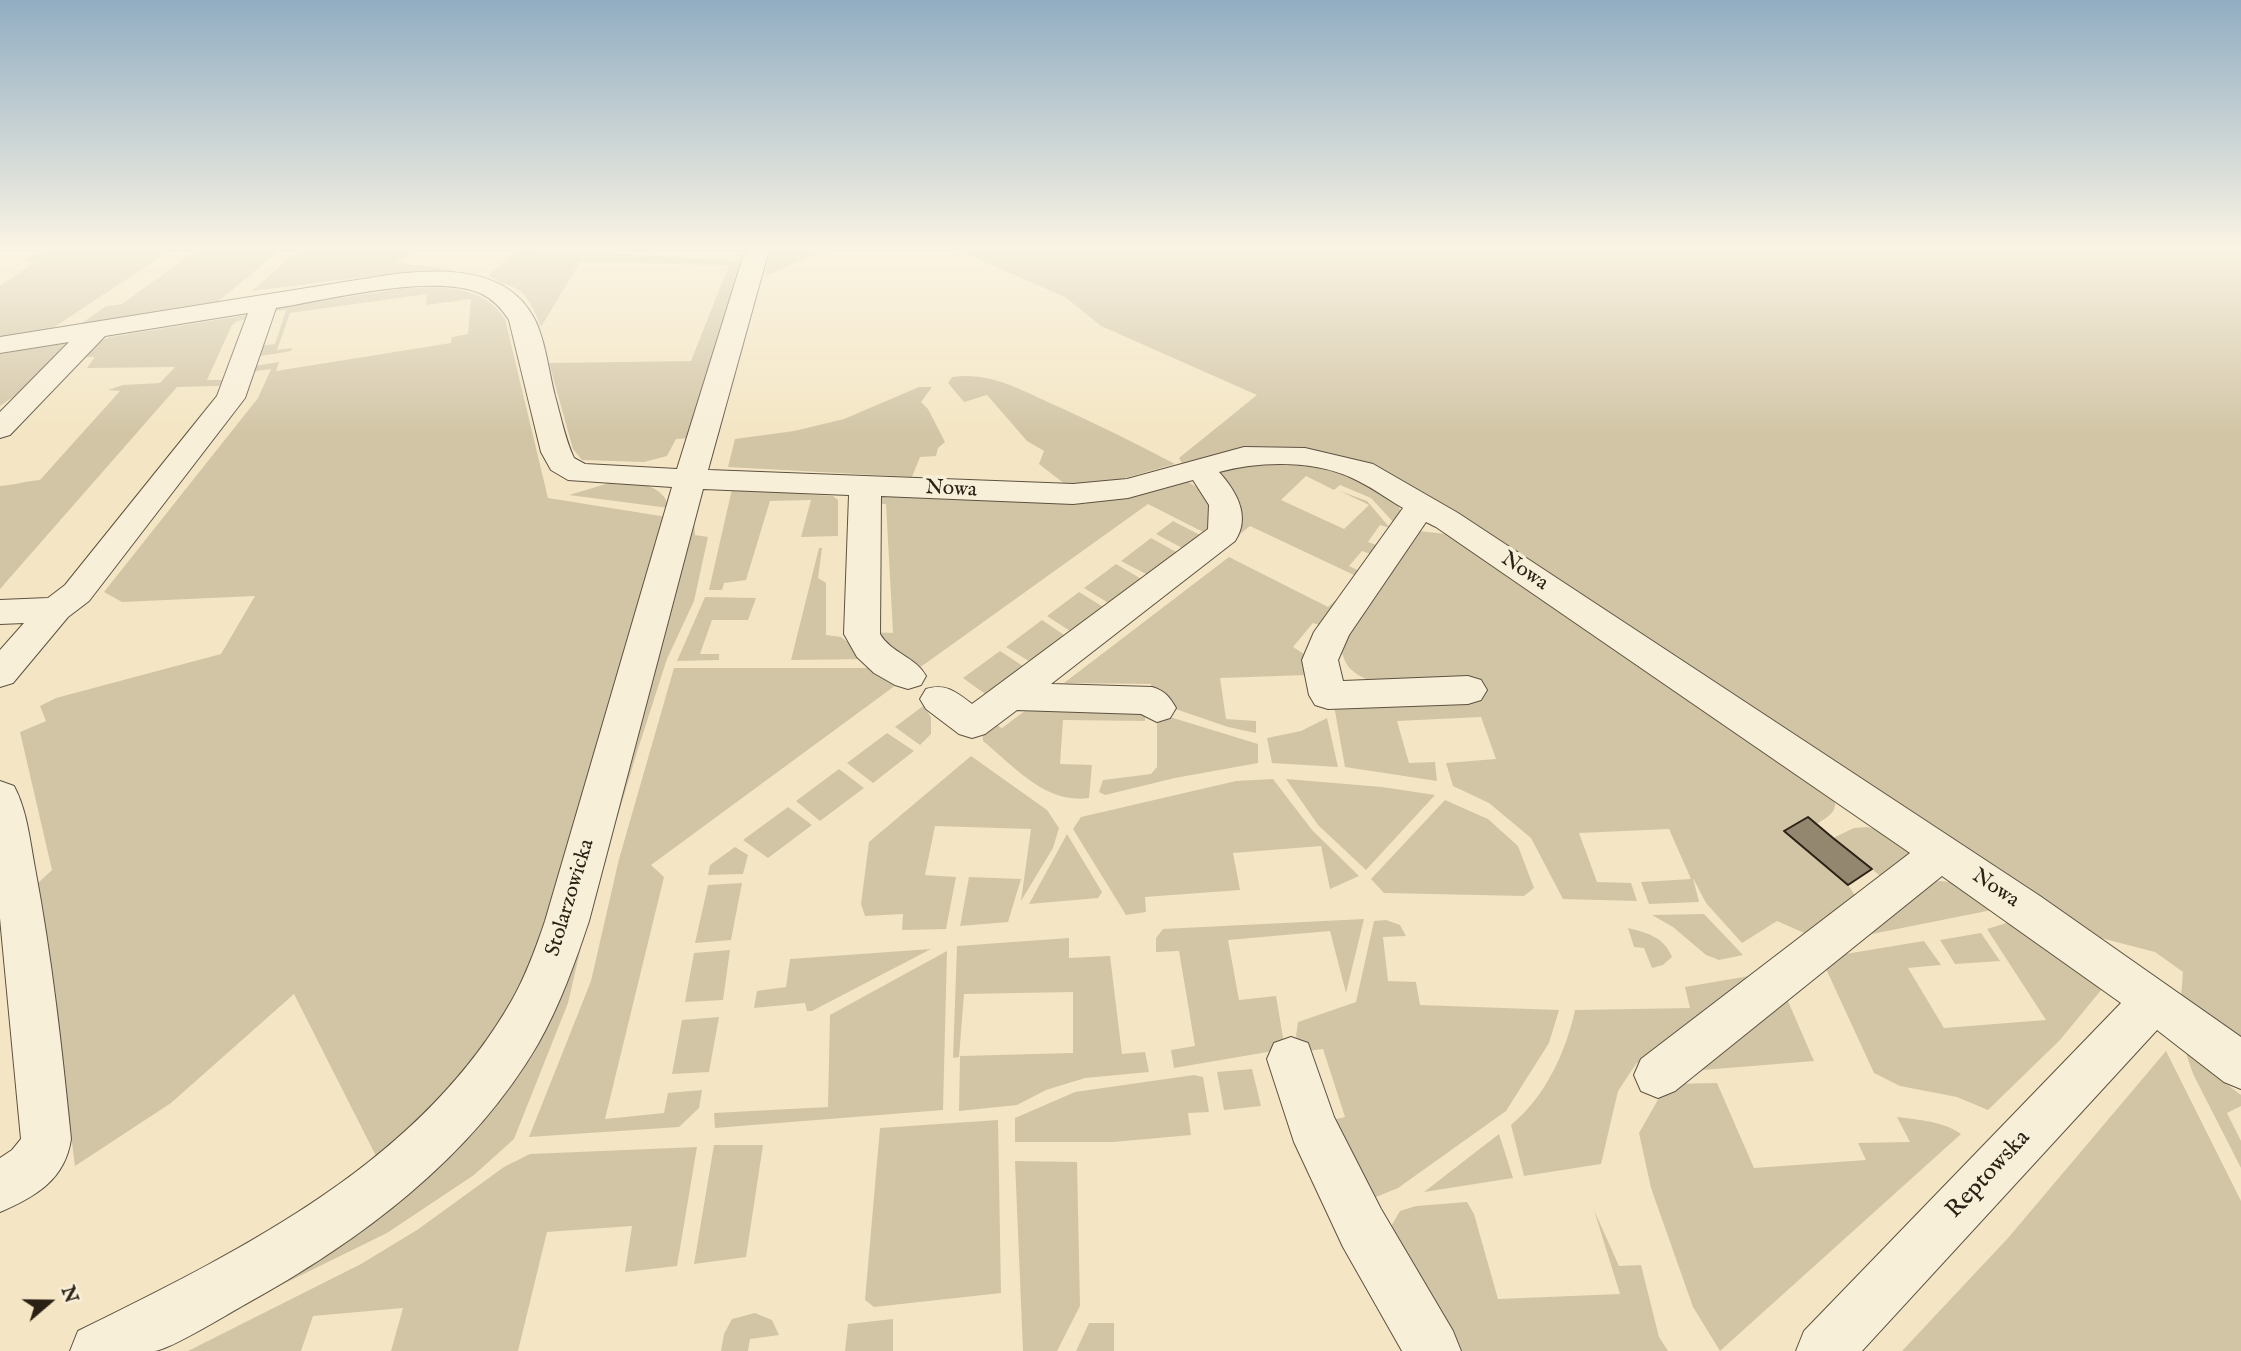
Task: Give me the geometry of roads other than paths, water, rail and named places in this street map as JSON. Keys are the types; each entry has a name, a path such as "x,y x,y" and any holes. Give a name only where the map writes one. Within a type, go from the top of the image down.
{"street":[{"path":"0,345 221,309"},
{"path":"0,674 30,630 77,593 231,398 263,309"},
{"name":"Nowa","path":"515,309 522,317 556,452 562,464 579,472 1073,494 1128,488 1244,456 1326,460 1362,471 1458,528 1941,853 2154,1000 2241,1066"},
{"name":"Stolarzowicka","path":"97,1351 282,1254 342,1215 392,1176 454,1116 504,1053 537,999 563,932 740,309"},
{"path":"0,429 97,329"},
{"path":"939,699 972,724 1223,534 1228,515 1218,490 1198,467"},
{"path":"865,485 862,634 866,645 886,663 908,676"},
{"path":"1421,506 1332,632 1320,660 1328,695 1468,690"},
{"path":"0,612 30,630"},
{"path":"1010,696 1152,701 1157,708"},
{"path":"0,797 13,859 39,1054 46,1139 45,1151 39,1162 0,1186"},
{"path":"1658,1076 1941,853"},
{"name":"Reptowska","path":"1824,1351 2154,1000"},
{"path":"1291,1059 1312,1125 1362,1228 1433,1351"}]}
